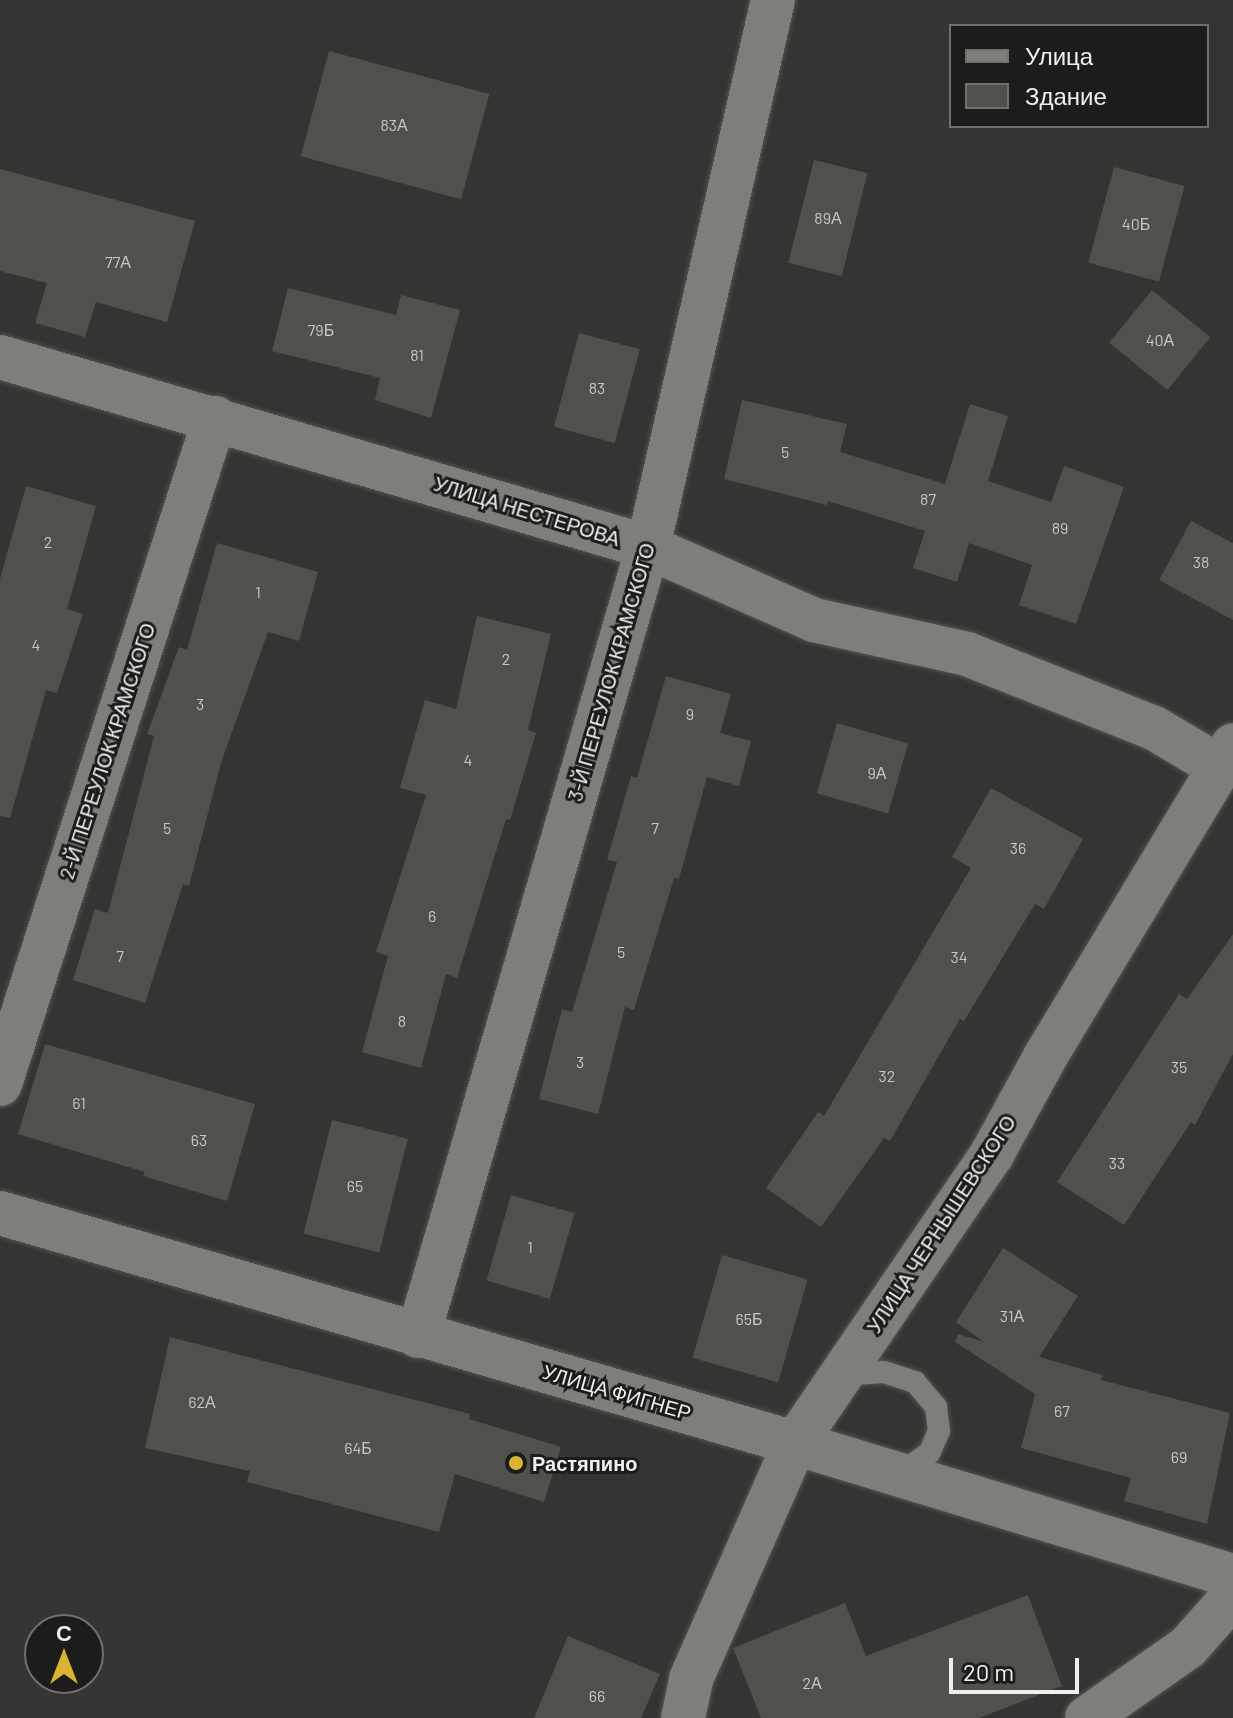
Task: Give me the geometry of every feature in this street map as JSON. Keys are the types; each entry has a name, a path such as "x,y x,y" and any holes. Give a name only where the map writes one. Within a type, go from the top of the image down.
{"street":[{"name":"3-Й ПЕРЕУЛОК КРАМСКОГО","path":"418,1336 648,547 773,0"},
{"name":"УЛИЦА НЕСТЕРОВА","path":"0,357 648,547 814,620 967,654 1226,756"},
{"name":"2-Й ПЕРЕУЛОК КРАМСКОГО","path":"0,1084 215,418"},
{"name":"УЛИЦА ЧЕРНЫШЕВСКОГО","path":"683,1718 691,1679 795,1443 992,1154 1045,1057 1226,756"},
{"name":"УЛИЦА ФИГНЕР","path":"0,1213 795,1443 1233,1576"},
{"path":"1087,1718 1188,1647 1233,1596"}],"lane":[{"path":"841,1375 884,1372 915,1382 936,1407 939,1431 929,1453 899,1474"}],"building":[{"path":"329,51 489,94 461,199 301,156"},
{"path":"814,160 867,173 842,276 788,263"},
{"path":"1114,167 1185,186 1159,282 1088,263"},
{"path":"0,169 195,221 167,322 96,302 85,337 35,323 47,283 0,271"},
{"path":"288,288 396,315 401,295 460,310 431,418 375,400 380,378 272,351"},
{"path":"1152,290 1210,337 1167,390 1109,343"},
{"path":"579,333 640,349 615,443 554,427"},
{"path":"742,400 847,424 840,452 945,484 970,404 1008,416 988,481 1051,502 1064,466 1124,487 1076,624 1019,605 1032,565 969,543 957,582 913,568 925,531 828,501 827,505 724,479"},
{"path":"26,486 96,506 67,609 83,614 57,693 46,690 10,818 0,816 0,579"},
{"path":"1191,521 1233,543 1233,620 1159,580"},
{"path":"217,543 318,572 299,641 268,632 221,763 189,886 183,884 145,1003 73,980 95,909 108,913 154,736 147,734 179,647 187,650"},
{"path":"477,616 551,634 528,730 536,733 510,820 506,819 457,978 446,974 421,1068 362,1052 388,956 376,952 426,795 400,788 425,700 456,709"},
{"path":"666,676 731,694 720,733 751,741 739,786 707,777 679,879 674,878 634,1010 625,1007 598,1114 539,1099 562,1009 572,1012 617,862 607,860 631,776 637,778"},
{"path":"837,723 908,743 888,814 817,793"},
{"path":"991,788 1083,839 1044,909 1035,904 964,1021 960,1019 890,1141 884,1138 821,1227 766,1188 818,1112 824,1116 971,868 952,857"},
{"path":"1233,934 1233,1054 1195,1125 1191,1122 1124,1225 1057,1182 1179,994 1187,999"},
{"path":"45,1044 255,1104 227,1201 143,1176 145,1172 18,1134"},
{"path":"332,1120 408,1139 379,1252 304,1234"},
{"path":"511,1195 574,1213 550,1299 486,1281"},
{"path":"1003,1248 1078,1296 1039,1357 1103,1375 1101,1380 1230,1413 1207,1524 1124,1501 1131,1478 1021,1448 1035,1394 955,1342 958,1334 984,1342 956,1322"},
{"path":"722,1255 808,1280 778,1382 693,1358"},
{"path":"170,1337 470,1414 469,1419 561,1447 544,1502 455,1474 439,1532 247,1482 250,1471 145,1448"},
{"path":"1028,1595 1062,1686 979,1718 761,1718 733,1648 845,1603 866,1656"},
{"path":"568,1636 660,1674 641,1718 534,1718"}],"place":[{"name":"Растяпино","path":"516,1463"}]}
